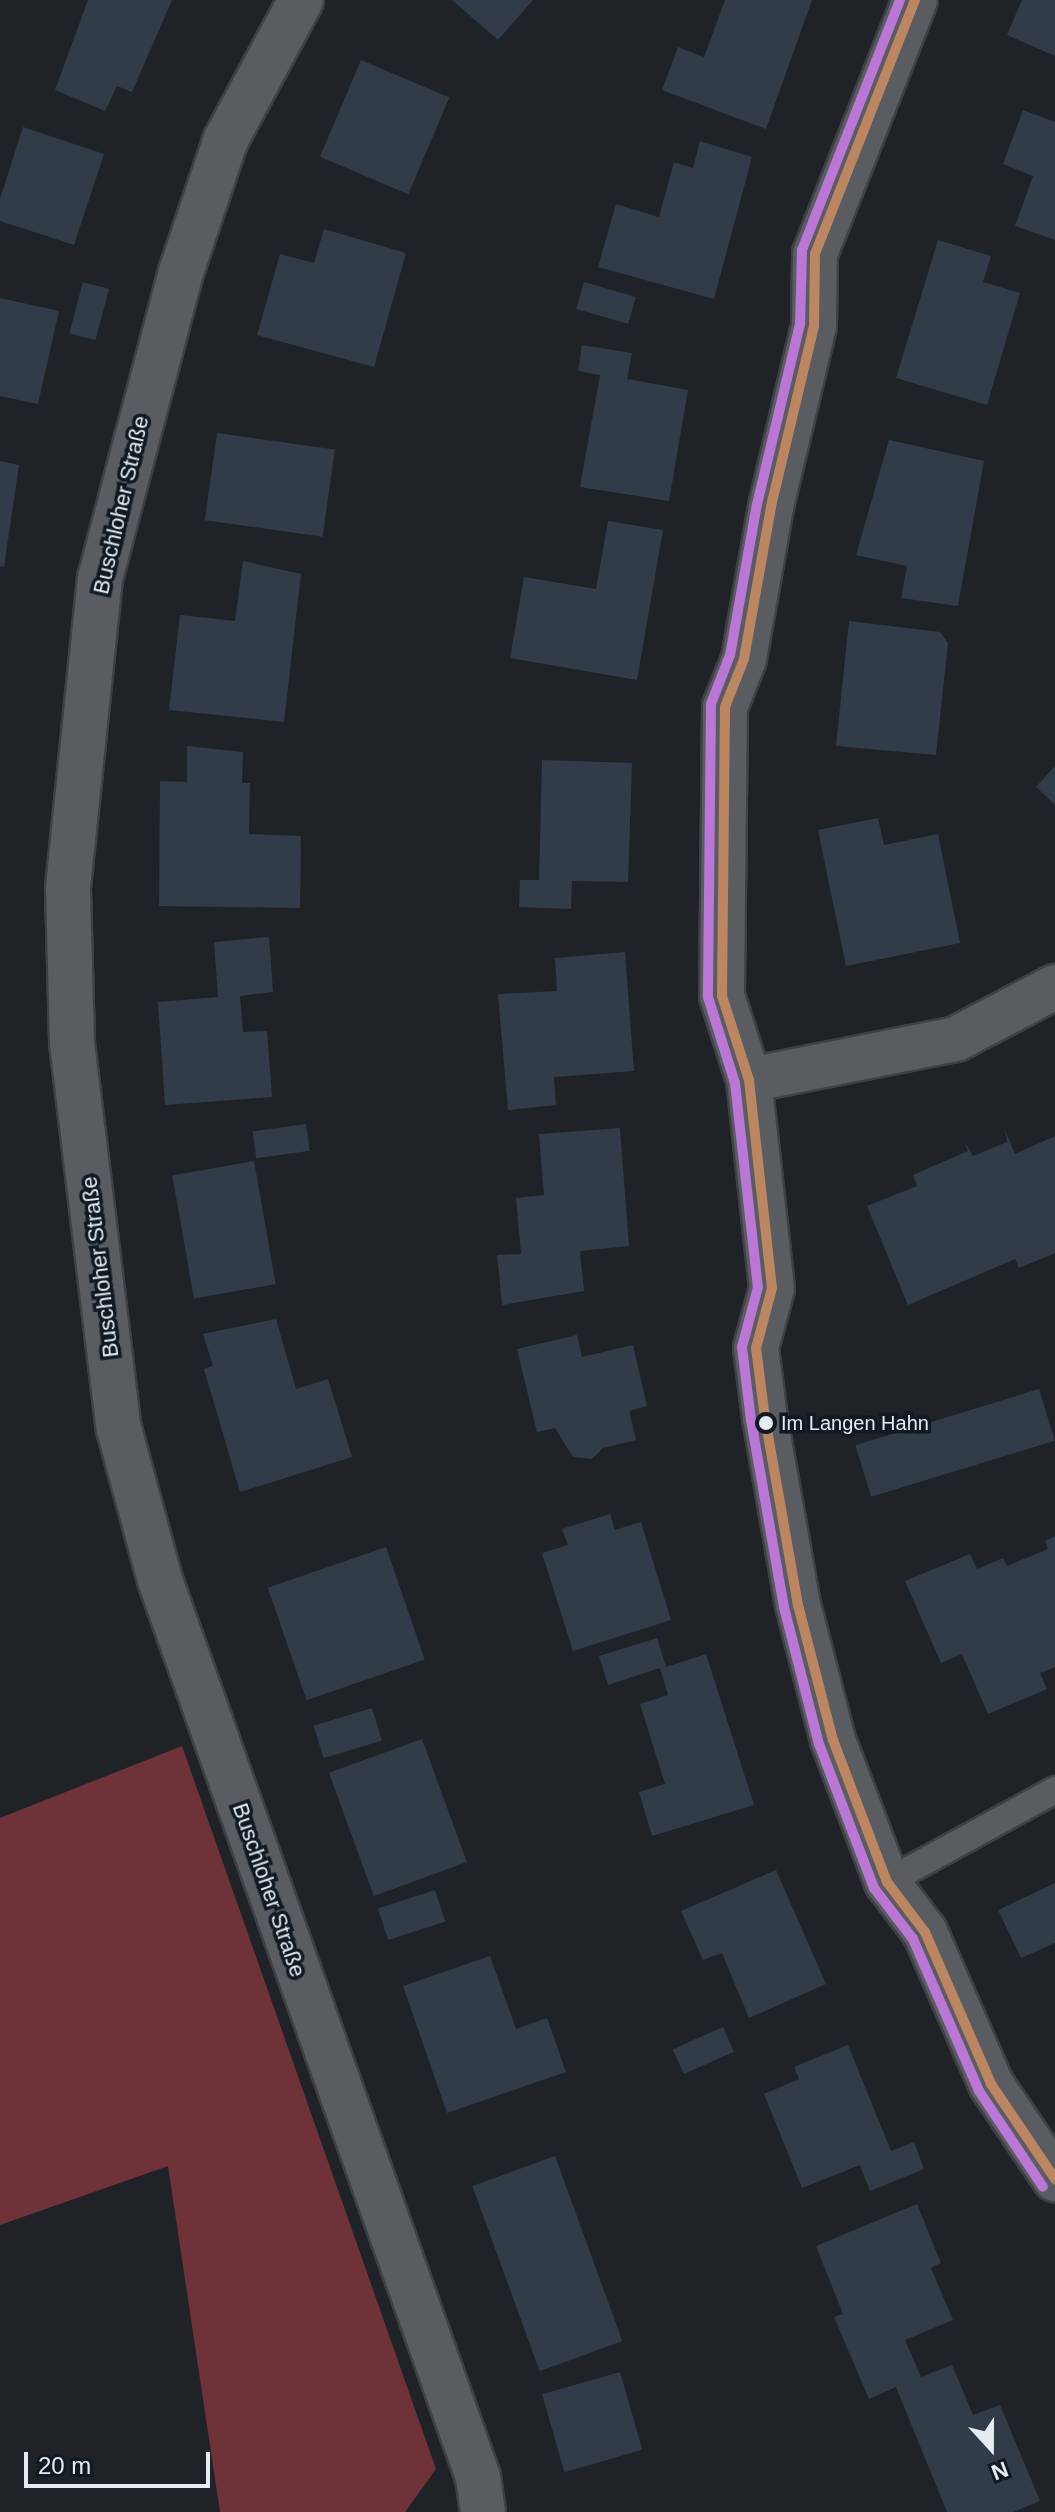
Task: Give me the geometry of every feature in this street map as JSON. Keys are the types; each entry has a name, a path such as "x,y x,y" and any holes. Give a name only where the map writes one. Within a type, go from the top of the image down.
{"street":[{"name":"Buschloher Straße","path":"301,0 226,139 181,272 100,578 68,889 72,1043 119,1429 160,1580 478,2477 483,2512"},
{"path":"915,0 815,254 814,326 771,507 744,659 725,707 722,996 749,1080 772,1288 756,1348 765,1418 798,1605 833,1740 887,1882 925,1932 991,2084 1055,2179"},
{"path":"749,1080 956,1039 1055,987"}],"lane":[{"path":"887,1882 1055,1790"}],"shaded area":[{"path":"182,1746 436,2469 405,2512 220,2512 168,2166 0,2225 0,1818"}],"building":[{"path":"88,0 172,0 132,92 117,86 105,111 55,90"},
{"path":"452,0 533,0 498,40"},
{"path":"725,0 812,0 766,129 662,90 678,47 704,57"},
{"path":"1022,0 1055,0 1055,56 1007,35"},
{"path":"361,60 449,98 408,194 320,157"},
{"path":"1023,110 1055,122 1055,240 1015,226 1033,176 1003,164"},
{"path":"23,127 104,154 74,245 0,221 0,199"},
{"path":"700,141 752,157 714,299 598,267 616,204 659,217 674,162 693,168"},
{"path":"324,229 406,253 374,367 257,335 280,254 314,263"},
{"path":"938,240 991,256 983,282 1020,293 987,405 896,378"},
{"path":"83,282 109,289 95,340 69,333"},
{"path":"584,282 636,297 628,324 576,309"},
{"path":"0,298 59,311 38,404 0,396"},
{"path":"582,345 632,353 627,379 688,390 669,501 580,487 600,375 578,371"},
{"path":"217,433 335,450 323,537 205,520"},
{"path":"889,440 984,461 958,606 901,598 907,566 856,555"},
{"path":"0,461 19,465 4,567 0,566"},
{"path":"608,521 663,530 637,680 510,658 524,577 596,589"},
{"path":"243,561 301,574 284,722 169,710 180,615 235,621"},
{"path":"849,621 940,632 948,643 936,755 836,746"},
{"path":"187,746 243,752 242,783 250,783 249,834 301,836 300,908 159,906 160,781 187,782"},
{"path":"542,760 632,763 628,882 572,881 571,909 519,907 520,880 539,880"},
{"path":"1055,766 1055,805 1036,787"},
{"path":"878,818 884,845 938,834 960,943 846,966 818,830"},
{"path":"269,937 273,992 240,996 243,1032 267,1031 272,1097 165,1105 158,1002 218,997 214,942"},
{"path":"625,952 634,1071 554,1077 556,1105 508,1110 498,994 557,991 555,958"},
{"path":"306,1124 310,1151 256,1158 253,1132"},
{"path":"620,1128 629,1246 580,1251 584,1291 502,1305 497,1255 521,1254 516,1198 544,1195 539,1134"},
{"path":"1005,1130 1015,1154 1055,1136 1055,1253 1019,1268 1015,1259 908,1305 867,1206 917,1186 913,1175 968,1151 965,1142 973,1156 1007,1142"},
{"path":"254,1161 276,1284 194,1299 172,1175"},
{"path":"276,1319 296,1389 328,1379 352,1457 240,1492 204,1369 213,1366 203,1334"},
{"path":"577,1335 582,1357 633,1345 647,1406 629,1411 636,1440 603,1448 592,1459 573,1457 555,1428 537,1432 517,1349"},
{"path":"1039,1389 1055,1441 871,1497 855,1445"},
{"path":"610,1514 615,1530 641,1522 671,1620 573,1651 542,1553 568,1545 562,1529"},
{"path":"1055,1536 1055,1667 1040,1673 1047,1689 988,1714 962,1654 941,1663 905,1581 970,1554 977,1569 1003,1558 1007,1566 1048,1549 1045,1541"},
{"path":"386,1547 425,1660 307,1700 268,1588"},
{"path":"657,1638 666,1667 706,1654 754,1805 652,1836 639,1792 665,1784 640,1704 668,1695 660,1668 608,1685 599,1656"},
{"path":"372,1708 382,1741 324,1758 314,1726"},
{"path":"422,1739 467,1862 374,1896 329,1773"},
{"path":"776,1870 826,1984 749,2018 722,1953 703,1960 681,1911"},
{"path":"1055,1883 1055,1943 1021,1958 998,1910"},
{"path":"435,1890 445,1921 388,1940 378,1909"},
{"path":"490,1956 516,2029 547,2018 566,2072 447,2113 403,1986"},
{"path":"723,2027 734,2052 684,2074 673,2049"},
{"path":"848,2045 891,2151 914,2142 924,2169 870,2191 860,2165 802,2188 764,2094 799,2079 794,2067"},
{"path":"555,2156 622,2341 540,2371 472,2186"},
{"path":"917,2204 941,2263 931,2268 953,2320 905,2340 921,2377 952,2365 973,2415 1000,2405 1040,2501 1013,2512 947,2512 896,2387 869,2399 834,2317 843,2314 816,2246"},
{"path":"620,2372 642,2450 564,2472 542,2394"}],"transit line":[{"path":"900,0 802,250 800,324 757,504 730,655 711,704 708,997 735,1083 758,1287 742,1347 751,1420 784,1607 819,1744 874,1888 913,1939 979,2091 1043,2187"},
{"path":"915,0 815,254 814,326 771,507 744,659 725,707 722,996 749,1080 772,1288 756,1348 765,1418 798,1605 833,1740 887,1882 925,1932 991,2084 1055,2179"}],"place":[{"name":"Im Langen Hahn","path":"766,1423"}]}
